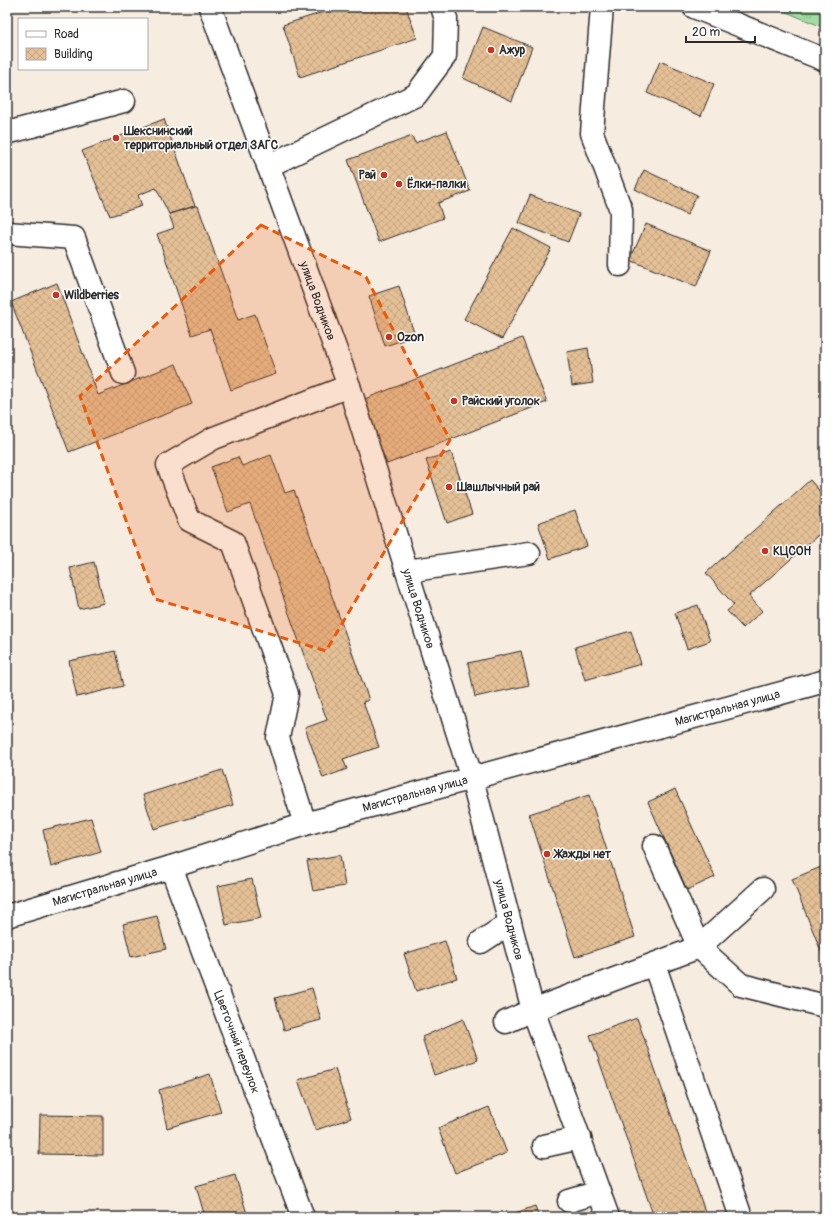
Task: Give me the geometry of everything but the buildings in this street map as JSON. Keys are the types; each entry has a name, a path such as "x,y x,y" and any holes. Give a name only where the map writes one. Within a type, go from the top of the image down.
{"street":[{"name":"улица Водников","path":"210,7 349,386 472,779 533,1010 608,1217"},
{"path":"268,166 416,95 445,56 446,19 442,7"},
{"path":"602,7 592,133 621,210 620,265"},
{"path":"694,7 825,60"},
{"path":"7,133 124,101"},
{"path":"7,233 74,238 123,373"},
{"path":"305,824 278,738 287,694 233,542 189,520 168,465 214,438 349,386"},
{"path":"407,571 529,553"},
{"name":"Магистральная улица","path":"7,916 171,867 305,824 825,681"},
{"path":"654,846 699,947 741,985 825,1006"},
{"name":"Цветочный переулок","path":"171,867 303,1217"},
{"path":"506,1022 533,1010 699,947 763,889"},
{"path":"481,942 510,923"},
{"path":"654,964 741,1217"},
{"path":"544,1146 580,1138"},
{"path":"569,1201 599,1192"}],"highlighted area":[{"path":"261,225 366,277 450,440 326,651 155,599 80,396"}],"green space":[{"path":"774,7 825,7 825,28"}],"place":[{"name":"Ажур","path":"491,50"},
{"name":"Шекснинский территориальный отдел ЗАГС","path":"116,138"},
{"name":"Рай","path":"384,175"},
{"name":"Ёлки-палки","path":"399,184"},
{"name":"Wildberries","path":"56,295"},
{"name":"Ozon","path":"389,337"},
{"name":"Райский уголок","path":"454,401"},
{"name":"Шашлычный рай","path":"449,487"},
{"name":"КЦСОН","path":"765,551"},
{"name":"Жажды нет","path":"547,854"}]}
